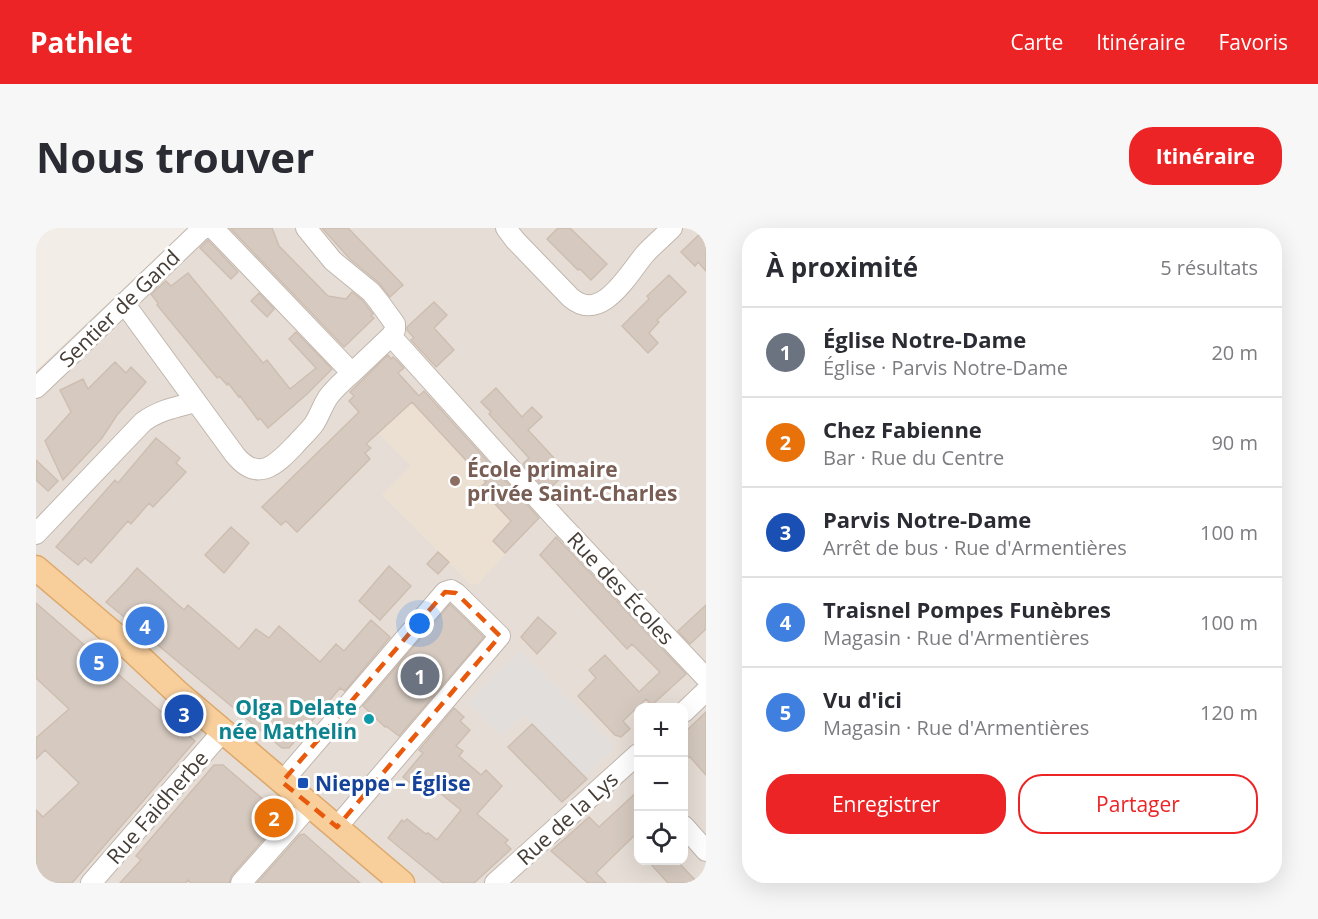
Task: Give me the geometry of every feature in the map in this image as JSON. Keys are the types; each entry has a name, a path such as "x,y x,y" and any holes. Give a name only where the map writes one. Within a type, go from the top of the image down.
{"main road":[{"path":"36,568 129,647 179,694 402,883"}],"street":[{"name":"Sentier de Gand","path":"36,388 203,228"},
{"path":"213,228 352,373"},
{"path":"124,303 239,460 249,467 265,469 279,462 310,429 329,395 395,330 395,324 379,302 333,261 306,228"},
{"path":"506,228 574,300 582,305 591,306 600,303 620,285 645,254 672,228"},
{"name":"Rue des Écoles","path":"391,336 556,519 706,678"},
{"path":"36,534 143,422 165,410 195,402"},
{"path":"282,782 445,592 451,590 456,593 500,636 336,828"},
{"path":"688,708 706,691"},
{"name":"Rue Faidherbe","path":"91,883 223,731"},
{"name":"Rue de la Lys","path":"495,883 634,766"},
{"path":"241,883 310,805"},
{"path":"688,831 706,851"}],"highlighted area":[{"path":"445,592 456,593 500,636 337,827 282,782"}],"shaded area":[{"path":"188,228 706,228 706,883 36,883 36,371"},
{"name":"École primaire privée Saint-Charles","path":"427,388 540,509 540,516 477,585 470,584 382,495 411,466 378,433"},
{"path":"520,651 615,747 584,776 523,715 501,735 467,703"}],"building":[{"path":"230,228 272,228 279,246 328,296 346,299 352,292 362,300 374,318 344,347"},
{"path":"322,228 348,228 403,285 390,297 379,283 350,259"},
{"path":"558,228 570,228 607,264 591,280 547,239"},
{"path":"706,228 706,271 698,262 695,266 681,252"},
{"path":"208,240 238,272 231,279 200,248"},
{"path":"188,273 263,363 267,360 290,389 316,368 289,339 296,332 332,369 268,428 260,418 258,420 228,383 227,385 219,376 217,378 157,305 158,303 151,294 166,281 171,286"},
{"path":"669,275 686,292 657,320 659,322 649,333 658,343 648,353 622,326 649,299 647,296"},
{"path":"259,293 274,309 267,317 251,301"},
{"path":"434,302 447,315 434,328 454,350 436,367 411,340 414,338 407,330 407,327"},
{"path":"388,355 404,368 398,373 419,396 424,391 539,518 505,553 493,541 511,521 480,488 486,482 412,402 366,444 371,448 365,453 370,459 297,532 286,521 281,525 262,507 359,412 349,401 354,396 350,392"},
{"path":"115,362 126,373 131,367 146,382 117,415 102,438 63,480 45,441 71,412 60,390 83,379 88,389"},
{"path":"496,388 522,417 532,407 542,417 528,430 567,472 547,491 523,464 529,458 481,402"},
{"path":"156,438 180,458 176,463 186,472 153,507 149,503 131,524 128,521 91,563 85,558 78,565 56,547 115,480 118,483"},
{"path":"36,460 58,481 48,491 36,480"},
{"path":"231,527 249,543 224,573 205,555"},
{"path":"556,537 686,674 654,703 650,703 646,699 642,703 634,703 634,710 623,721 630,729 621,737 615,735 578,696 596,678 589,670 605,655 639,692 660,672 632,644 627,649 540,555"},
{"path":"438,552 449,562 438,574 427,564"},
{"path":"389,566 411,586 380,620 359,601"},
{"path":"137,568 184,610 188,605 239,649 256,629 269,638 279,626 320,662 336,644 344,651 371,620 390,637 345,691 340,688 289,748 282,748 106,602"},
{"path":"36,603 195,741 72,883 46,883 36,873 36,810 43,817 79,783 45,750 36,759 36,738 69,709 36,678"},
{"path":"450,604 484,637 399,736 385,727 363,706"},
{"path":"706,605 706,629 690,644 678,631"},
{"path":"538,617 556,633 537,654 521,637"},
{"path":"454,708 464,717 460,721 470,730 456,746 463,751 459,756 481,775 486,770 502,786 477,814 508,840 505,843 511,849 474,883 443,883 388,838 402,820 404,822 407,819 437,840 461,810 430,785 423,794 403,777 423,753 419,750"},
{"path":"706,712 706,775 688,757 688,729"},
{"path":"532,724 587,779 562,802 508,747"},
{"path":"214,765 223,765 264,800 278,813 279,822 232,875 229,883 191,883 188,880 186,883 120,883 141,860 136,856"},
{"path":"634,795 634,836 596,873 606,883 588,883 551,851 589,817 599,827"},
{"path":"304,834 360,883 257,883 300,835"},
{"path":"652,865 681,865 698,883 668,883"}],"place":[{"name":"École primaire privée Saint-Charles","path":"455,481"},
{"name":"Traisnel Pompes Funèbres","path":"145,626"},
{"name":"Vu d'ici","path":"99,662"},
{"name":"Église Notre-Dame","path":"420,676"},
{"name":"Parvis Notre-Dame","path":"184,714"},
{"name":"Olga Delate née Mathelin","path":"369,719"},
{"name":"Nieppe – Église","path":"303,783"},
{"name":"Chez Fabienne","path":"274,818"}]}
